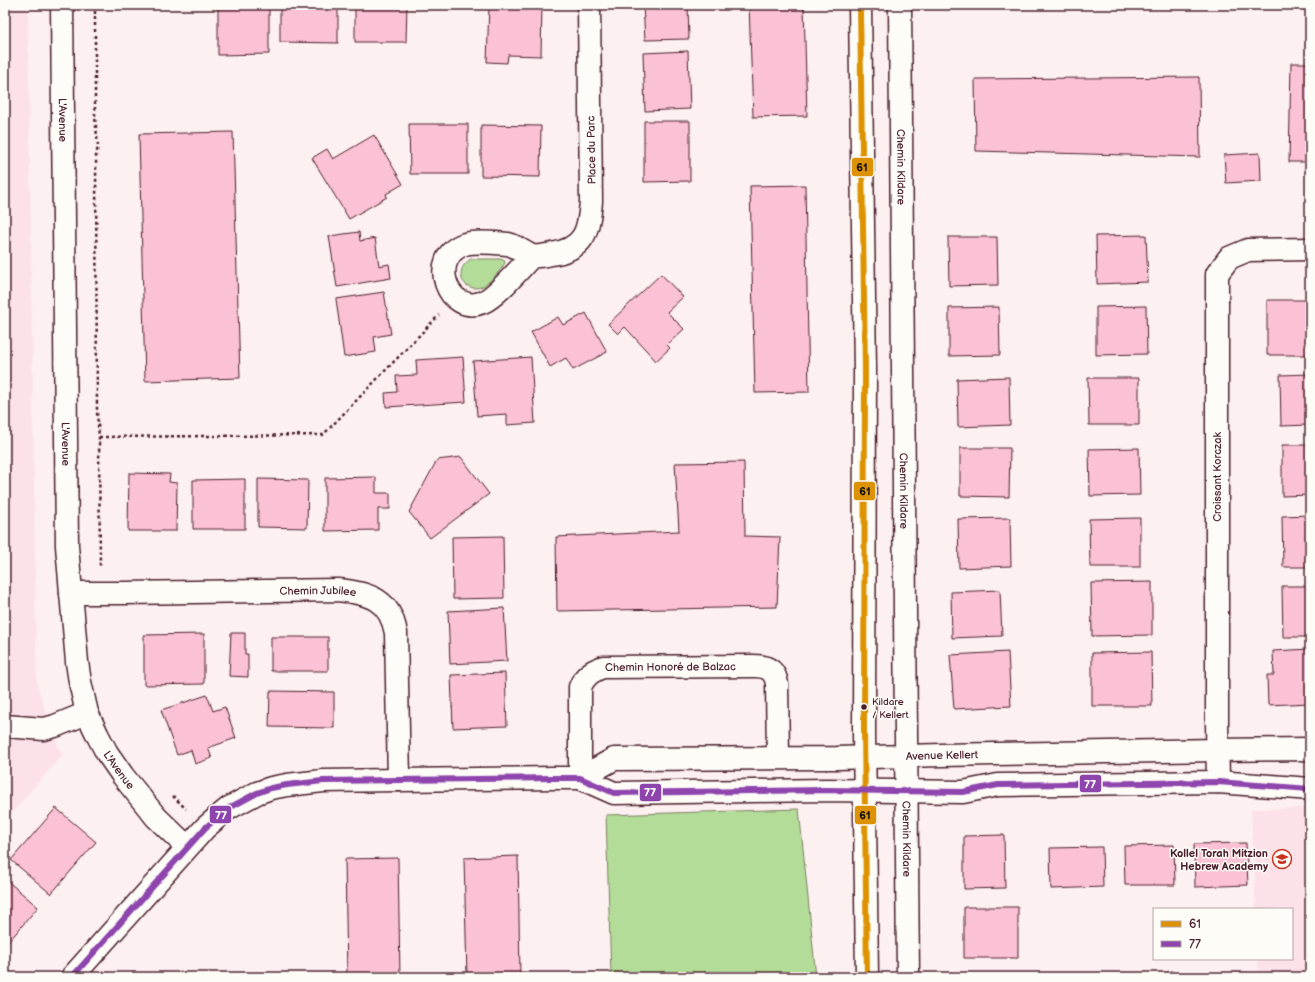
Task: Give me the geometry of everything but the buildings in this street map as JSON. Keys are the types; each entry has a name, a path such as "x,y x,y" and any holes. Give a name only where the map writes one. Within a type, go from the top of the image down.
{"street":[{"name":"L'Avenue","path":"62,5 67,546 77,662 87,713 98,736 123,776 156,817 187,847"},
{"name":"Place du Parc","path":"532,256 563,252 571,249 583,238 588,228 591,200 589,5"},
{"path":"860,5 865,372 865,791 867,977"},
{"name":"Chemin Kildare","path":"900,5 908,977"},
{"name":"Croissant Korczak","path":"1218,782 1217,274 1229,258 1248,250 1310,249"},
{"name":"Chemin Jubilee","path":"71,593 338,590 365,594 375,599 390,615 396,633 399,780"},
{"name":"Chemin Honoré de Balzac","path":"580,778 580,687 586,676 603,667 763,666 769,669 776,677 777,684 778,758"},
{"path":"5,726 44,729 87,713"},
{"name":"Avenue Kellert","path":"580,778 614,759 837,758 865,756 1310,749"},
{"name":"Avenue Kellert","path":"72,977 205,828 224,812 242,800 271,788 287,785 323,781 580,778 614,793 865,791 962,792 998,785 1218,782 1310,788"}],"path":[{"path":"95,5 95,117 98,146 96,156 97,412 99,437 100,565"},
{"path":"99,437 323,435 439,315"},
{"path":"168,792 186,809"}],"shaded area":[{"path":"5,5 28,5 37,682 40,695 62,755 5,821"},
{"name":"Kollel Torah Mitzion Hebrew Academy","path":"1310,808 1310,977 1259,977 1258,960 1293,960 1293,908 1256,908 1251,809"}],"green space":[{"path":"471,259 500,259 504,260 505,263 484,286 475,288 469,287 465,284 461,274 465,264"},
{"path":"799,809 816,977 611,977 606,815"}],"transit line":[{"name":"61","path":"860,5 865,372 864,731 867,977"},
{"name":"77","path":"72,977 205,828 229,808 257,793 271,788 287,785 323,781 580,778 614,793 827,790 963,792 998,785 1218,782 1310,789"}],"place":[{"name":"Kildare / Kellert","path":"864,707"},
{"name":"Kollel Torah Mitzion Hebrew Academy","path":"1282,859"}]}
